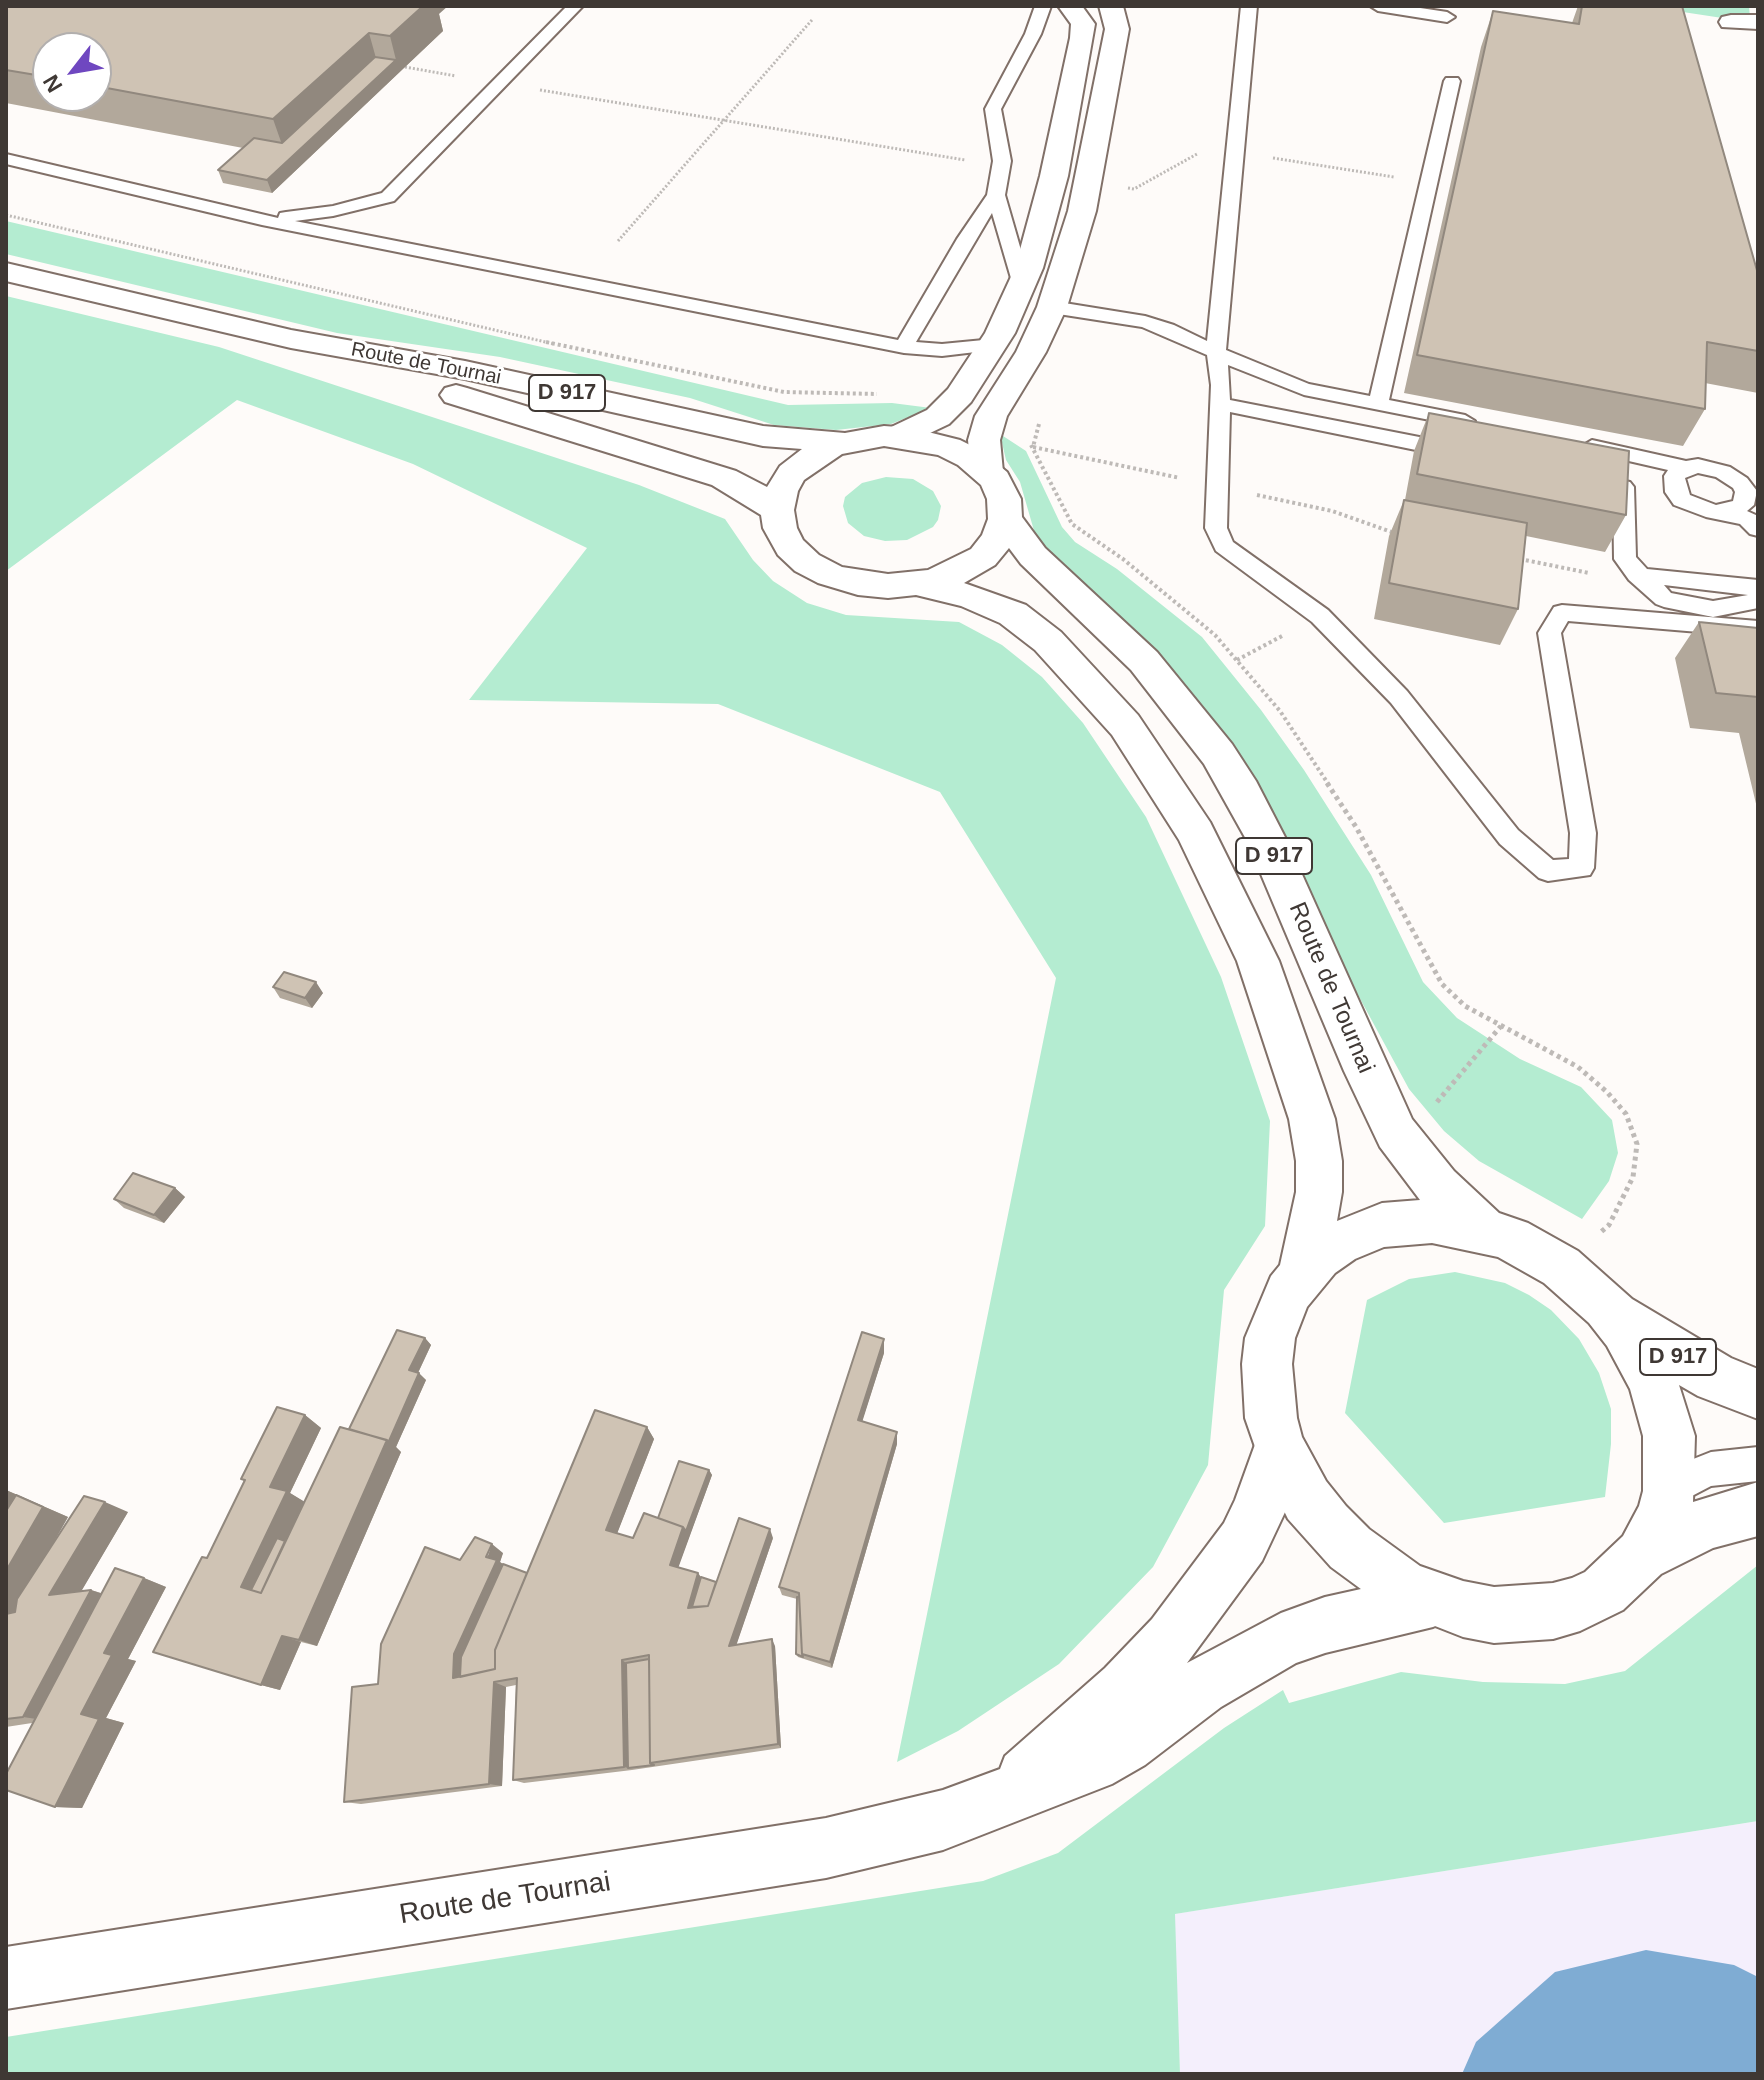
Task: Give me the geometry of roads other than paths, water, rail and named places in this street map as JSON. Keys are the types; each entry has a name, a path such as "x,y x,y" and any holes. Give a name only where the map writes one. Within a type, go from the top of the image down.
{"main road":[{"path":"898,436 925,425 953,403 994,345 1022,285 1035,251 1050,190 1082,38 1083,24 1070,6"},
{"path":"987,472 984,440 991,416 1031,352 1052,307 1082,211 1117,29 1111,6"},
{"path":"1731,22 1758,22"},
{"name":"Route de Tournai","path":"6,272 291,339 465,370 763,436 844,443 898,436 949,447 987,472 1000,489 1005,519 998,539 983,557 947,577 918,584 888,586 858,583 818,569 790,547 780,528 777,510 785,482 800,466 819,453 844,443"},
{"name":"Route de Tournai","path":"291,339 414,383 724,478 777,510"},
{"name":"Route de Tournai","path":"1005,519 1041,564 1144,661 1218,754 1267,841 1396,1133 1437,1186 1484,1230"},
{"name":"Route de Tournai","path":"918,584 970,596 1013,614 1048,641 1125,725 1196,833 1258,961 1312,1119 1319,1161 1319,1192 1302,1274"},
{"name":"Route de Tournai","path":"1758,1394 1716,1378 1681,1358 1536,1252 1484,1230 1432,1221 1382,1225 1338,1243 1302,1274 1277,1315 1268,1351 1267,1390 1279,1446 1307,1500 1350,1548 1403,1587 1433,1600 1494,1615 1553,1611 1604,1591 1642,1555 1706,1523 1758,1509"},
{"name":"Route de Tournai","path":"1606,1306 1640,1354 1663,1408 1669,1436 1669,1491 1658,1525 1642,1555"},
{"name":"Route de Tournai","path":"1000,1799 1081,1730 1172,1639 1243,1542 1259,1510 1279,1446"},
{"name":"Route de Tournai","path":"6,1978 826,1848 943,1820 1091,1763 1125,1745 1201,1687 1281,1641 1325,1625 1433,1600"}],"lane":[{"path":"262,220 333,211 388,197 575,6"},
{"path":"904,347 966,239 996,195 1001,166 993,109 1033,34 1043,6"},
{"path":"1249,6 1216,351 1220,404 1216,528 1224,546 1320,616 1399,697 1509,837 1548,871 1581,868 1583,833 1549,633 1562,613 1758,629"},
{"path":"1378,6 1447,17"},
{"path":"1378,404 1452,81"},
{"path":"6,159 262,220 904,347 942,350 994,345"},
{"path":"996,195 1022,285"},
{"path":"1052,307 1145,322 1304,389 1485,425"},
{"path":"1220,404 1470,454"},
{"path":"1576,443 1622,452 1680,476 1710,468 1748,476 1758,482"},
{"path":"1723,472 1740,483 1747,499 1743,505 1726,512"},
{"path":"1680,476 1682,500 1693,506 1748,519 1758,529"},
{"path":"1592,480 1623,487 1625,559 1664,599 1713,609 1746,605 1758,599"},
{"path":"1636,573 1758,588"},
{"path":"1669,1491 1685,1479 1711,1469 1758,1464"}],"water":[{"path":"1646,1950 1734,1965 1758,1977 1758,2074 1462,2074 1476,2042 1555,1972"}]}
